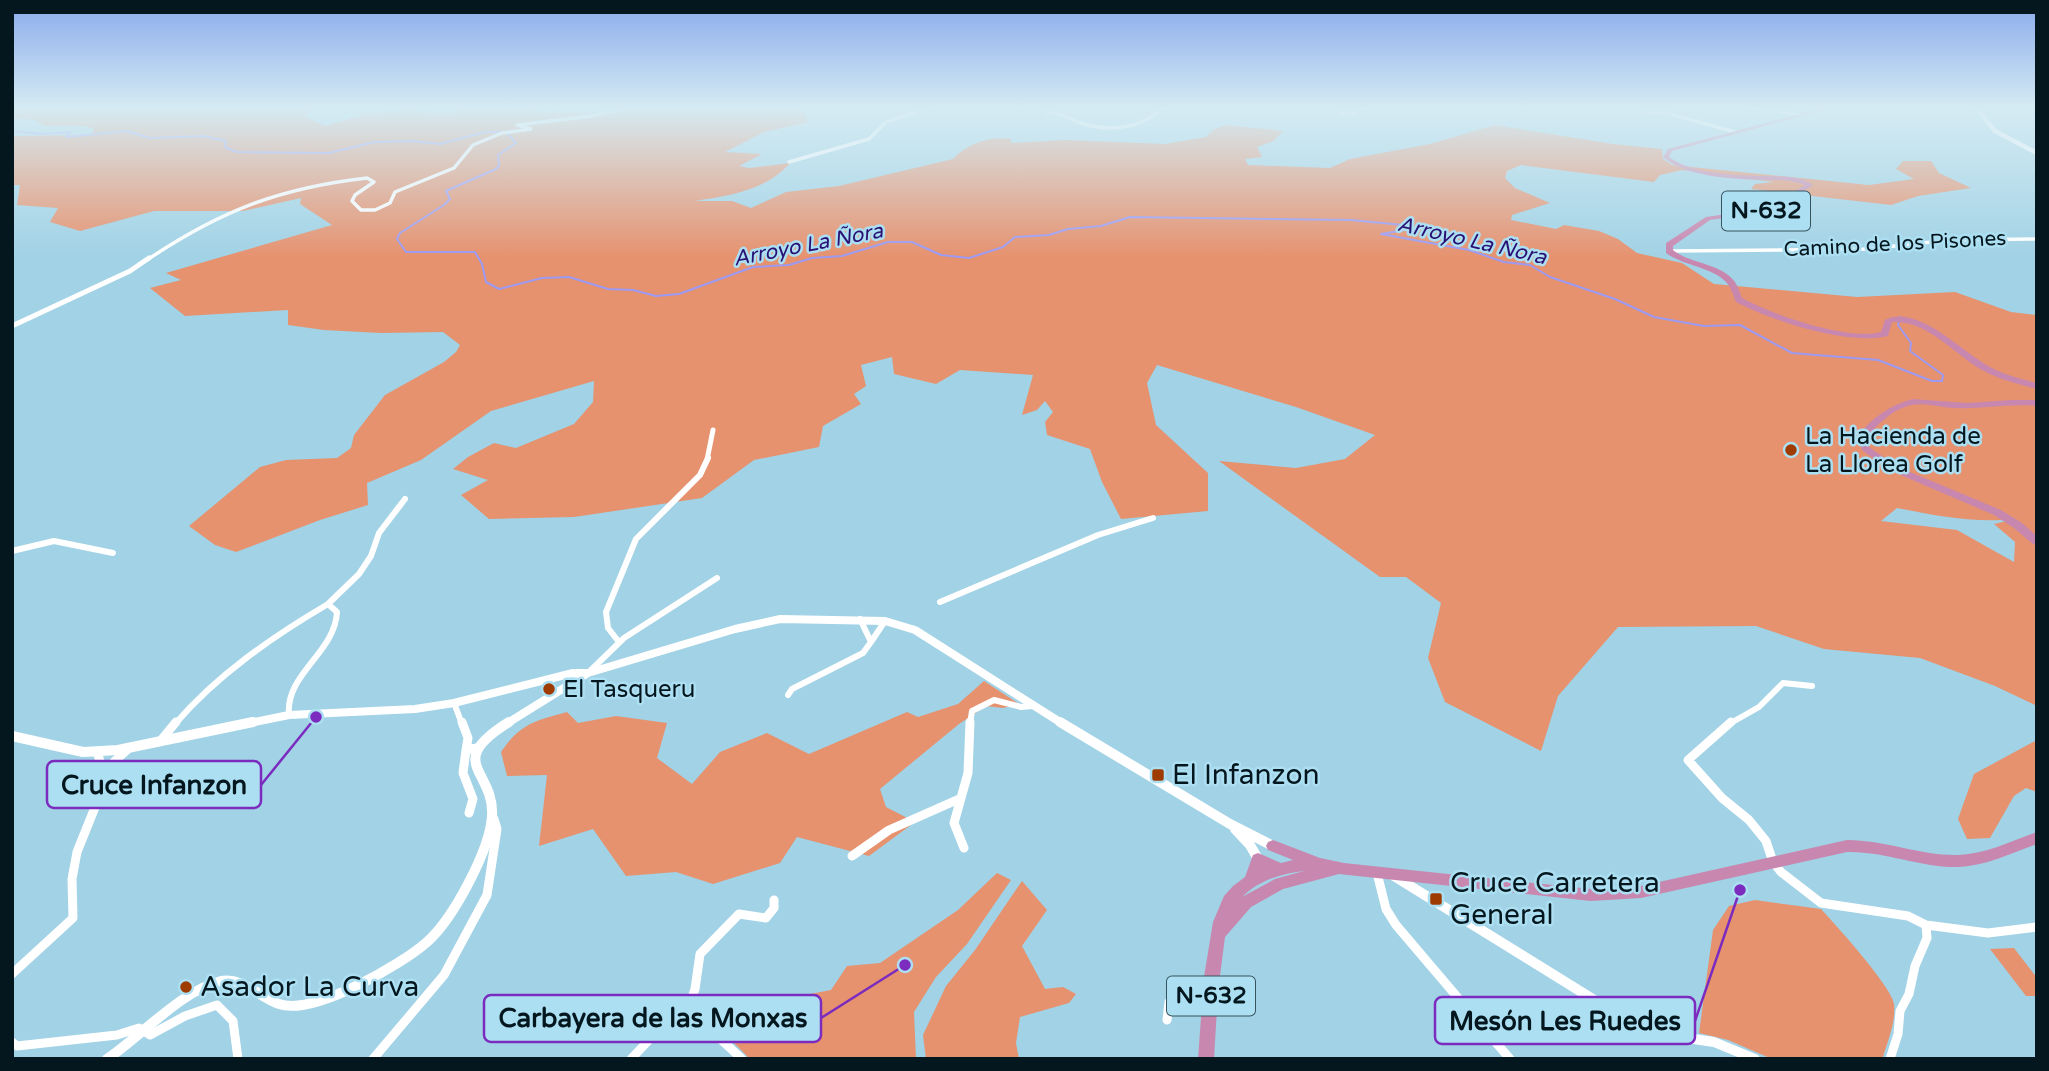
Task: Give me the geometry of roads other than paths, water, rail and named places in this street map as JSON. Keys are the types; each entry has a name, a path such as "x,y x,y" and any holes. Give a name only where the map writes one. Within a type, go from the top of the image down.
{"highway":[{"name":"N-632","path":"1665,157 1680,166 1745,177 1797,179 1807,183 1809,187 1771,210 1708,218 1669,245 1669,251"},
{"path":"1669,251 1726,278 1735,287 1739,300 1771,316 1874,338 1885,334 1889,320 1896,318 1918,323 1987,370 2037,386"},
{"path":"2037,403 2001,401 1968,405 1924,400 1904,402 1889,412 1862,438 1865,448 1884,462 1980,503 2016,524 2037,542"},
{"name":"N-632","path":"1206,1059 1211,988 1226,906 1250,881 1276,868 1319,864 1393,875 1591,895 1641,892 1860,845 1959,861 2037,838"},
{"path":"1246,902 1272,879 1276,868 1273,846 1319,864"},
{"path":"1250,881 1258,859 1303,876"},
{"name":"N-632","path":"1219,934 1246,902 1280,883 1344,869"}],"street":[{"path":"12,326 130,271 187,233 244,205 368,178 374,181 372,186 355,195 352,201 364,211 375,210 390,203 395,192 454,168 463,157"},
{"path":"789,162 807,157"},
{"name":"Camino de los Pisones","path":"1669,251 1867,248 1950,240 2037,239"},
{"path":"619,642 608,628 606,612 636,539 700,475 709,456 713,429"},
{"path":"161,741 189,708 271,640 328,604 359,574 371,556 379,533 405,499"},
{"path":"940,602 1098,535 1153,518"},
{"path":"12,551 54,541 113,553"},
{"path":"469,813 472,799 463,773 472,749 497,729 588,673 619,642 717,578"},
{"path":"289,715 287,710 290,697 307,668 332,640 339,624 337,612 328,604"},
{"path":"100,756 289,715 415,709 454,703 573,673 588,673 736,629 780,619 860,619 886,621 915,630 1032,706 1230,824 1273,846"},
{"path":"860,619 871,642"},
{"path":"788,695 792,689 859,657 886,621"},
{"path":"1812,685 1783,683 1759,706 1731,722 1688,760 1723,799 1749,820 1766,841 1773,862 1781,873 1821,903 1908,916 1926,925 1989,933 2037,927"},
{"path":"964,848 955,832 955,809 966,783 970,751 968,729 972,711 994,700 1021,707 1032,706"},
{"path":"373,1059 444,975 487,895 497,829 472,749 454,703"},
{"path":"12,736 69,750 118,758"},
{"path":"104,771 129,748"},
{"path":"12,974 73,918 72,879 77,852 106,780 100,756"},
{"path":"852,856 894,825 959,799"},
{"path":"107,1059 198,992 220,981 237,982 285,1006 326,998 396,964 423,946 442,925 478,858 493,816"},
{"path":"1230,824 1250,845 1258,859"},
{"path":"1377,873 1387,909 1396,925 1510,1059"},
{"path":"1393,875 1646,1032 1714,1042 1755,1059"},
{"path":"631,1059 666,1022 688,1009 700,954 739,914 758,919 766,918 774,908 774,900"},
{"path":"1890,1059 1898,1034 1900,1011 1909,994 1915,966 1927,939 1926,925"},
{"path":"1167,1020 1169,1002 1185,988 1211,988"},
{"path":"12,1042 17,1046 104,1037 139,1028 150,1035 203,1008 217,1005 230,1014 237,1034 238,1059"},
{"path":"688,1009 742,1059"}],"waterway":[{"name":"Arroyo La Ñora","path":"498,157 499,166 496,169 446,191 450,199 444,205 400,233 397,239 406,252 475,252 482,264 486,282 499,289 542,278 569,277 608,289 633,290 656,296 679,294 753,267 789,265 812,258 842,256 888,242 912,242 941,255 969,258 1003,247 1015,237 1049,235 1068,229 1101,226 1130,217 1351,220 1403,225 1411,229 1381,234 1469,250 1504,262 1530,265 1550,277 1615,299 1654,317 1704,326 1740,325 1792,353 1878,360 1932,381 1942,381 1943,375 1910,351 1911,343 1898,325 1900,317"}],"place":[{"name":"La Hacienda de La Llorea Golf","path":"1791,450"},
{"name":"El Tasqueru","path":"549,689"},
{"name":"Cruce Infanzon","path":"316,717"},
{"name":"El Infanzon","path":"1158,775"},
{"name":"Mesón Les Ruedes","path":"1740,890"},
{"name":"Cruce Carretera General","path":"1436,899"},
{"name":"Carbayera de las Monxas","path":"905,965"},
{"name":"Asador La Curva","path":"186,987"}]}
